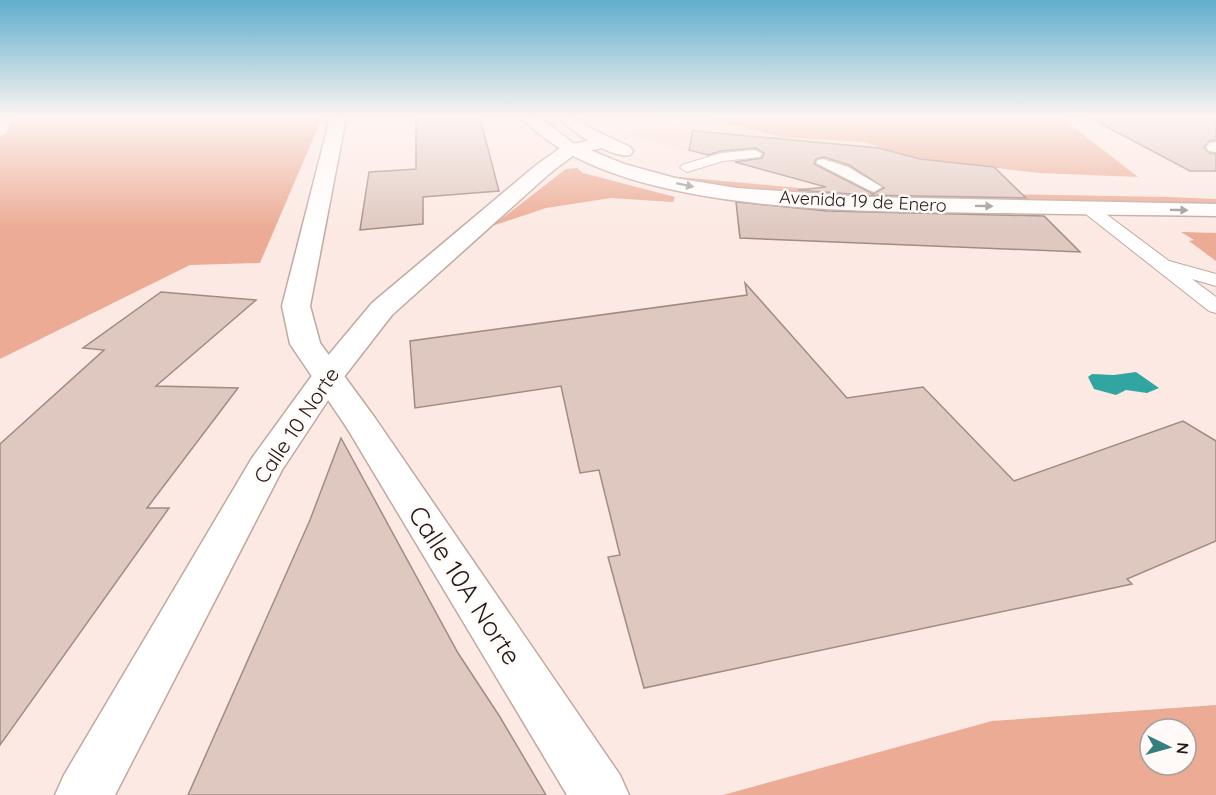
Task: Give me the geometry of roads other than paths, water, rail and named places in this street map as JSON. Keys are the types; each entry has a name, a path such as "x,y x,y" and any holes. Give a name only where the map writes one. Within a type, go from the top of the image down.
{"street":[{"name":"Calle 10A Norte","path":"330,155 296,306 306,344 363,426 600,795"},
{"name":"Calle 10 Norte","path":"84,795 265,467 327,377 382,309 562,155"},
{"name":"Avenida 19 de Enero","path":"580,155 599,164 696,188 823,202 1216,210"},
{"name":"Avenida 19 de Enero","path":"633,155 687,168 821,185 1216,193"}],"lane":[{"path":"687,168 721,157 743,155"},
{"path":"823,163 843,170 874,187"},
{"path":"1088,208 1216,307"},
{"path":"1158,262 1216,280"}],"water":[{"path":"1136,372 1159,388 1147,393 1126,390 1116,395 1094,389 1088,377 1092,374 1114,375"}]}
